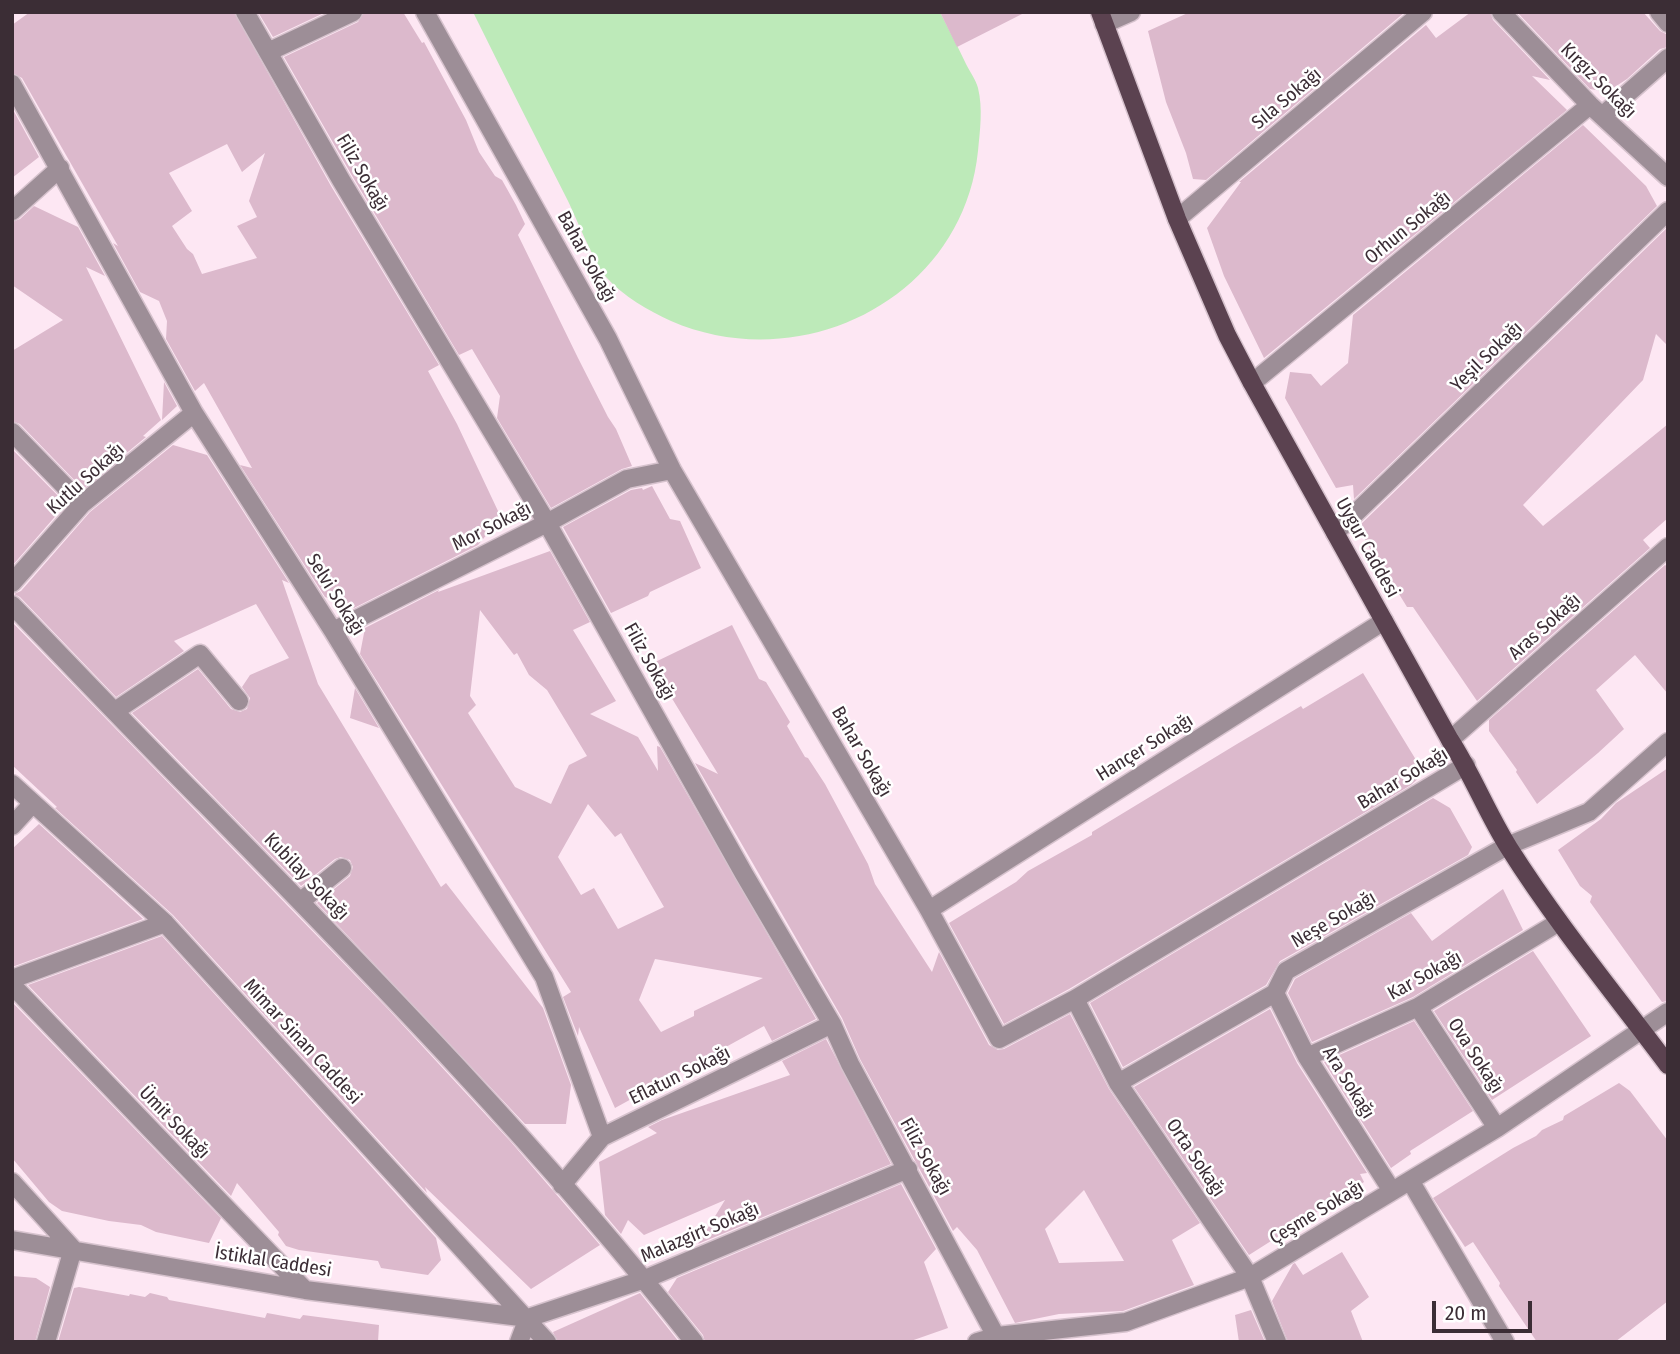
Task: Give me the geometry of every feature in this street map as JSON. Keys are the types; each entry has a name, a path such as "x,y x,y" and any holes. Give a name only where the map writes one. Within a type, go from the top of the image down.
{"main road":[{"name":"Uygur Caddesi","path":"1102,18 1177,219 1227,335 1252,383 1466,765 1507,846 1559,922 1668,1065"}],"street":[{"name":"Filiz Sokağı","path":"245,12 341,180 547,523 744,874 832,1024 850,1065 998,1339"},
{"path":"268,52 352,12"},
{"name":"Bahar Sokağı","path":"425,12 608,339 672,470 929,910 999,1039 1075,999 1466,765"},
{"path":"1102,18 1131,12"},
{"name":"Sıla Sokağı","path":"1177,219 1423,12"},
{"name":"Kırgız Sokağı","path":"1501,12 1596,111 1668,177"},
{"path":"1659,12 1668,23"},
{"name":"Orhun Sokağı","path":"1252,383 1596,111 1668,58"},
{"name":"Selvi Sokağı","path":"12,84 194,413 333,631 544,977 602,1137"},
{"path":"12,211 60,168"},
{"name":"Yeşil Sokağı","path":"1335,533 1668,211"},
{"name":"Kutlu Sokağı","path":"12,583 82,504 194,413"},
{"path":"12,432 82,504"},
{"name":"Mor Sokağı","path":"333,631 547,523 626,479 672,470"},
{"name":"Aras Sokağı","path":"1450,740 1668,547"},
{"name":"Kubilay Sokağı","path":"12,605 444,1051 645,1279"},
{"name":"Hançer Sokağı","path":"929,910 1384,621"},
{"path":"115,711 200,654 239,701"},
{"name":"Neşe Sokağı","path":"1118,1083 1275,993 1286,971 1507,846 1589,812 1668,742"},
{"name":"Mimar Sinan Caddesi","path":"12,784 165,923 528,1318 547,1342"},
{"path":"12,826 33,803"},
{"path":"301,901 342,868"},
{"name":"Kar Sokağı","path":"1307,1057 1418,1007 1559,922"},
{"path":"12,982 165,923"},
{"name":"Ümit Sokağı","path":"12,982 305,1290"},
{"name":"Ara Sokağı","path":"1275,993 1307,1057 1392,1191"},
{"name":"Orta Sokağı","path":"1075,999 1118,1083 1250,1277 1277,1342"},
{"name":"Ova Sokağı","path":"1418,1007 1497,1128"},
{"name":"Çeşme Sokağı","path":"977,1342 1126,1322 1250,1277 1497,1128 1668,1012"},
{"name":"Eflatun Sokağı","path":"562,1185 602,1137 832,1024"},
{"name":"Malazgirt Sokağı","path":"528,1318 645,1279 908,1168"},
{"path":"12,1182 73,1249 46,1342"},
{"path":"1411,1182 1505,1342"},
{"name":"İstiklal Caddesi","path":"12,1240 305,1290 528,1318"},
{"path":"645,1279 694,1342"},
{"path":"519,1342 528,1318"}],"green space":[{"path":"473,12 940,12 976,82 980,96 978,151 966,203 942,248 909,284 868,312 822,331 772,339 721,336 671,321 628,297 601,270"}],"building":[{"path":"30,12 234,12 331,186 439,365 428,371 457,424 498,511 499,520 478,545 354,608 325,597 240,465 252,468 204,383 195,391 166,339 167,321 159,301 140,292 113,243 118,246 22,78 12,73 12,25","holes":["227,144 242,172 265,153 249,201 257,217 237,226 257,258 202,274 193,254 172,226 192,211 169,173"]},
{"path":"258,12 326,12 273,37"},
{"path":"364,12 403,12 422,43 424,42 466,120 479,152 495,176 502,180 516,205 525,224 518,235 632,466 551,508 497,418 500,396 472,349 459,355 284,57 358,22"},
{"path":"940,12 1026,12 957,47"},
{"path":"1190,12 1405,12 1206,180 1193,179 1166,102 1148,31"},
{"path":"1471,12 1490,12 1493,20 1550,80 1532,76 1567,110 1264,358 1224,276 1207,228 1239,182 1426,25 1436,38"},
{"path":"1517,12 1643,12 1660,31 1668,35 1668,47 1660,49 1627,79 1607,92 1590,89"},
{"path":"12,108 39,157 12,178"},
{"path":"1583,125 1646,186 1657,206 1354,499 1353,485 1336,488 1285,398 1290,372 1311,374 1321,386 1348,363 1353,315"},
{"path":"34,206 78,227 105,276 86,267 161,420 143,436 146,437 83,489 20,424 12,421 12,351 63,320 12,285 12,222 20,219"},
{"path":"1668,227 1668,346 1656,334 1643,380 1523,505 1543,526 1668,424 1668,518 1643,540 1650,548 1477,701 1413,607 1407,607 1399,594 1399,588 1386,578 1358,527"},
{"path":"164,382 177,406 162,420"},
{"path":"173,445 207,455 289,583 282,580 318,684 441,887 446,883 543,1008 571,1085 566,1124 525,1124 317,903 350,876 353,867 350,860 341,857 335,859 301,886 132,713 198,669 231,709 240,712 247,709 250,698 242,687 250,675 289,658 256,604 174,641 184,651 116,697 20,597 14,594 21,591 90,512"},
{"path":"12,449 66,504 12,566"},
{"path":"652,486 670,519 680,521 701,568 611,613 563,527 631,490 643,490"},
{"path":"550,551 590,622 573,630 616,701 590,714 638,737 658,771 657,746 660,747 816,1019 772,1041 764,1026 615,1108 579,1027 578,1036 563,997 571,992 360,654 365,628 439,590 438,592","holes":["480,610 514,655 517,653 529,675 547,690 587,756 569,765 551,804 515,787 468,713 476,705 470,696","588,804 615,837 621,833 664,907 618,929 594,888 581,895 558,857","655,959 763,978 694,1011 694,1016 661,1032 639,1000"]},
{"path":"1665,565 1668,567 1668,694 1635,655 1596,690 1624,729 1537,804 1489,731 1489,720"},
{"path":"12,622 388,1009 511,1142 600,1245 531,1289 425,1187 427,1193 173,915 55,808 57,807 12,765"},
{"path":"732,625 759,679 766,682 790,722 787,726 825,784 868,864 875,884 932,972 939,952 989,1045 998,1050 1004,1049 1070,1014 1109,1089 1200,1223 1172,1240 1194,1285 1123,1311 1059,1314 1015,1323 977,1250 957,1227 953,1231 860,1059 842,1018 695,763 718,774 651,664","holes":["1084,1190 1124,1261 1059,1263 1045,1229"]},
{"path":"1363,673 1424,773 1411,785 1069,989 1004,1024 949,923 1016,882 1028,871 1092,835 1092,832 1237,744"},
{"path":"355,688 379,728 350,718"},
{"path":"1668,768 1668,1001 1662,1002 1590,902 1592,896 1580,886 1558,850 1601,819 1616,803"},
{"path":"1433,798 1450,808 1472,847 1468,855 1280,961 1266,985 1123,1067 1090,1003"},
{"path":"39,824 143,919 12,967 12,849"},
{"path":"1503,889 1523,930 1413,997 1312,1042 1288,993 1295,979 1411,913 1432,941"},
{"path":"162,936 436,1238 441,1260 428,1275 381,1268 378,1261 286,1246 278,1235 279,1232 237,1183 231,1196 28,985"},
{"path":"1533,951 1591,1036 1492,1100 1434,1011"},
{"path":"12,1002 221,1218 209,1243 156,1232 141,1225 62,1211 49,1202 12,1158"},
{"path":"1270,1009 1297,1063 1367,1173 1360,1174 1364,1182 1249,1255 1134,1087"},
{"path":"1414,1021 1473,1111 1410,1151 1411,1154 1391,1168 1324,1062"},
{"path":"826,1039 891,1164 698,1244 725,1200 644,1235 628,1220 621,1234 605,1215 599,1162 657,1133 648,1127 662,1120 790,1075 782,1061"},
{"path":"1619,1083 1630,1091 1668,1141 1668,1301 1615,1342 1537,1342 1473,1242 1465,1247 1433,1198"},
{"path":"901,1184 936,1249 924,1262 948,1328 908,1342 705,1342 703,1335 668,1292 677,1278"},
{"path":"1342,1252 1369,1297 1351,1311 1363,1342 1288,1342 1272,1301 1293,1264 1295,1263 1303,1275"},
{"path":"12,1276 36,1278 50,1287 35,1342 12,1342"},
{"path":"74,1288 129,1296 145,1297 150,1293 167,1297 169,1300 265,1318 267,1313 300,1319 303,1315 379,1325 378,1342 58,1342"},
{"path":"640,1293 679,1342 558,1342 553,1332"},
{"path":"1251,1310 1265,1342 1239,1342 1235,1315"}]}
